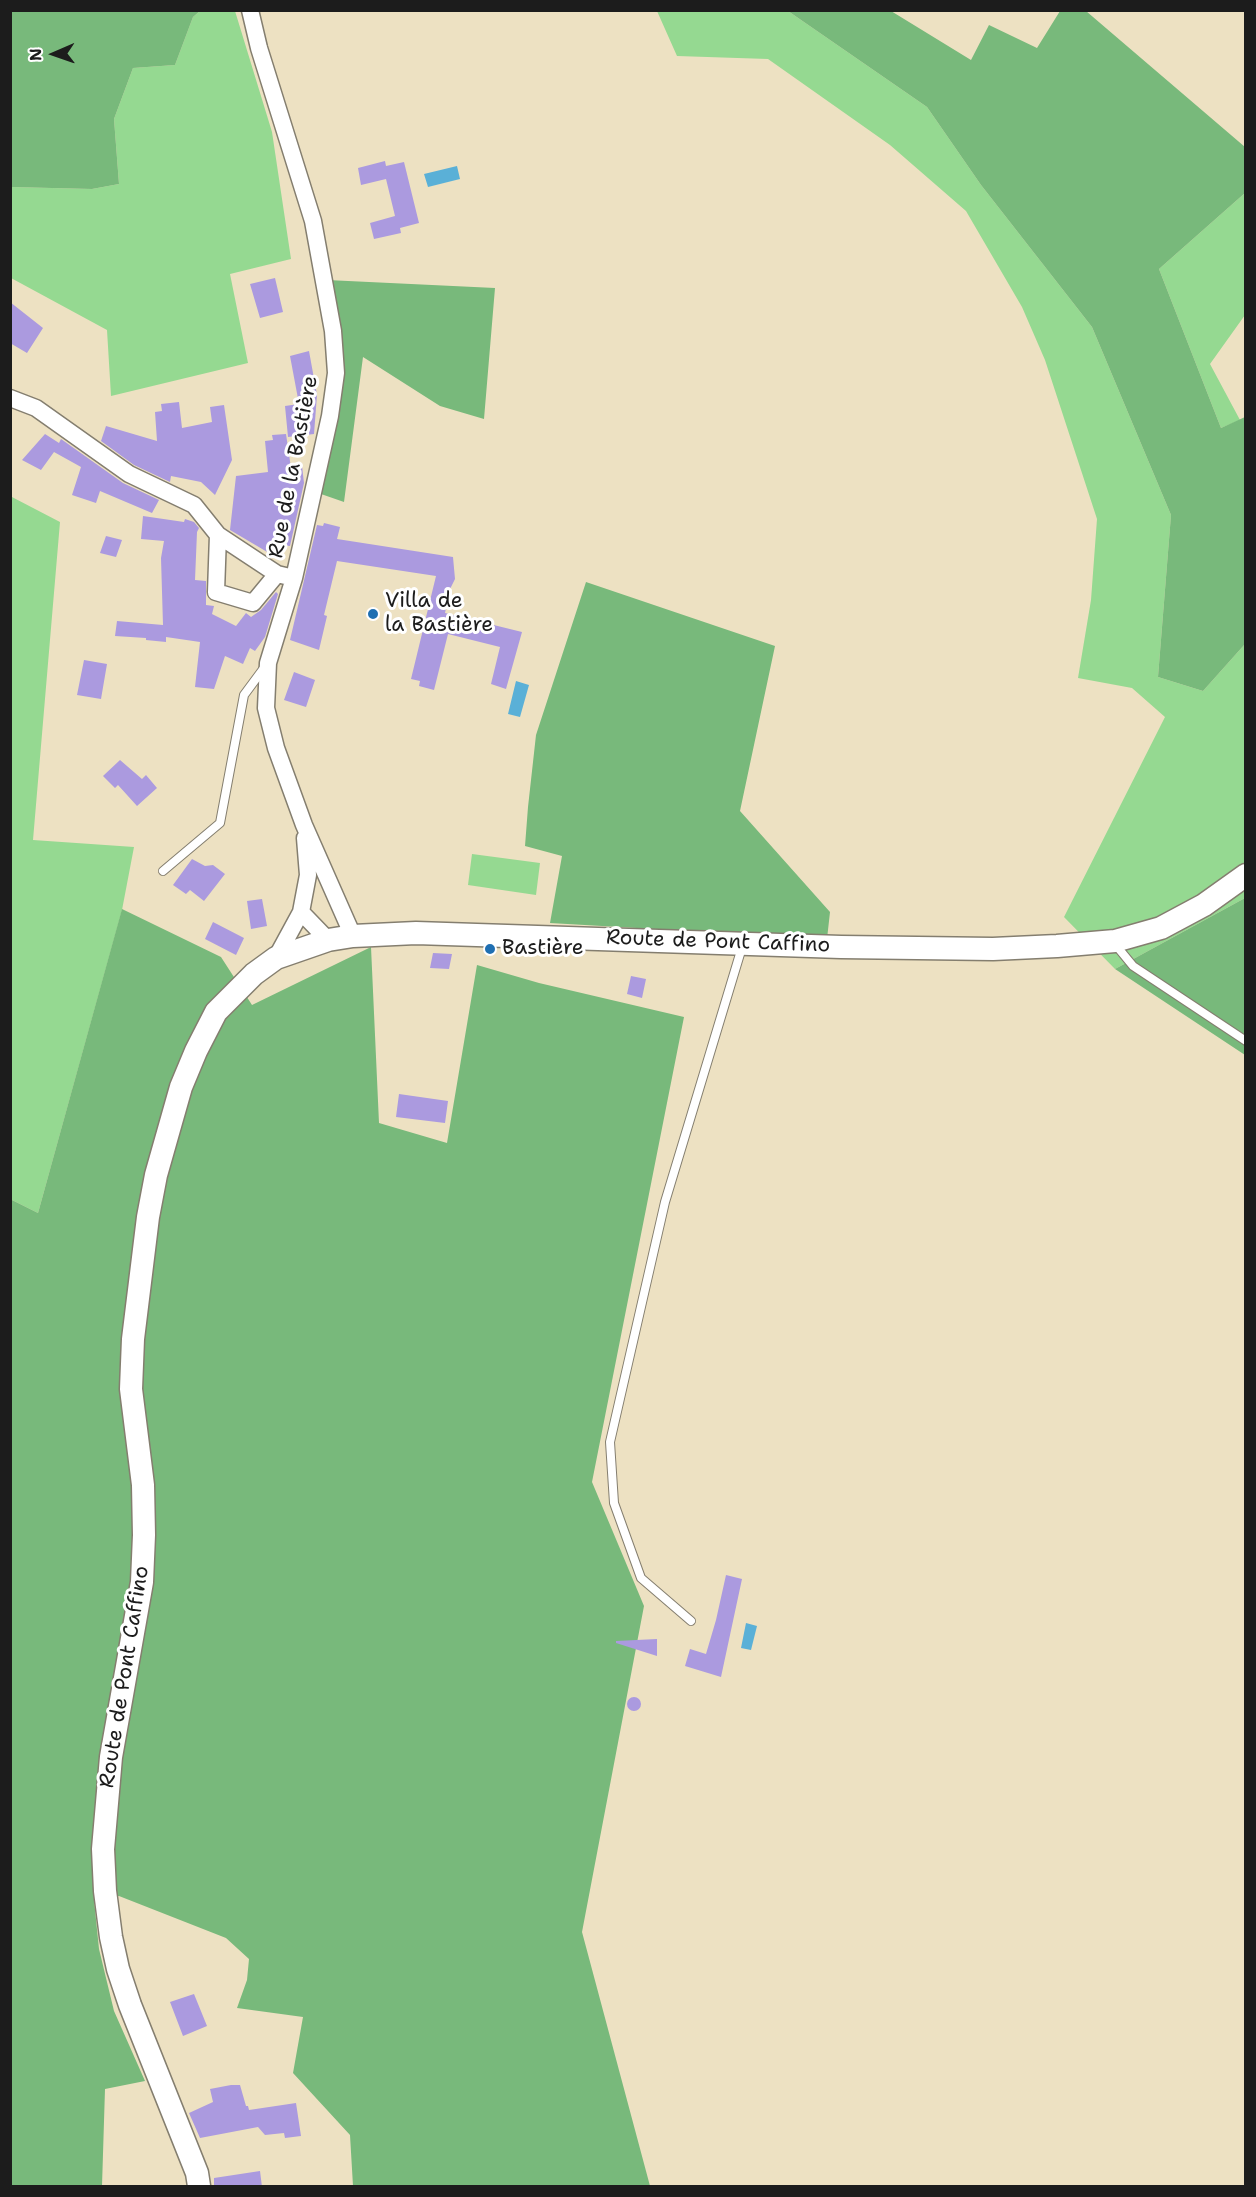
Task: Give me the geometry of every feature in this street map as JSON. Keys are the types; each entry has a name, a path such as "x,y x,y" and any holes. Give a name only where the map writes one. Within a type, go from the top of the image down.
{"street":[{"name":"Rue de la Bastière","path":"250,10 313,221 333,331 336,373 330,416 294,578 268,663 266,708 276,748 304,825"},
{"path":"10,398 36,408 129,474 194,505 218,535 277,574 294,578"},
{"path":"218,535 216,592 253,603 277,574"},
{"path":"276,958 301,912 308,875 304,825"},
{"path":"304,825 354,936"},
{"name":"Route de Pont Caffino","path":"199,2187 197,2173 130,2005 111,1937 105,1891 103,1842 111,1757 142,1582 143,1485 131,1389 133,1339 148,1216 156,1174 181,1087 216,1012 254,974 276,958 328,940 354,936 416,933 743,944 993,949 1057,946 1115,940 1161,928 1204,905 1245,875"},
{"path":"301,912 328,940"}],"lane":[{"path":"163,871 220,823 244,695 268,663"},
{"path":"1115,940 1119,950 1133,966 1245,1041"},
{"path":"691,1621 641,1578 614,1503 610,1442 665,1202 743,944"}],"green space":[{"path":"11,10 200,11 193,17 175,65 133,68 114,119 119,184 92,189 11,187"},
{"path":"200,11 235,11 272,132 291,259 230,274 248,363 111,396 107,330 11,278 11,187 92,189 119,184 114,119 133,68 175,65 193,17"},
{"path":"657,11 788,11 927,107 981,185 1092,327 1171,515 1158,677 1203,691 1245,644 1245,898 1115,969 1064,917 1165,717 1132,688 1078,678 1091,600 1097,519 1045,360 1022,307 966,211 890,145 768,59 677,56"},
{"path":"788,11 891,11 971,60 989,25 1037,48 1060,11 1086,11 1245,147 1245,193 1159,269 1221,428 1245,417 1245,644 1203,691 1158,677 1171,515 1092,327 981,185 927,107"},
{"path":"1245,193 1245,315 1210,364 1240,420 1221,428 1159,269"},
{"path":"327,280 495,288 484,419 440,406 363,357 344,502 321,494 343,361"},
{"path":"10,496 60,522 33,840 134,847 122,910 38,1213 10,1199"},
{"path":"586,582 775,646 740,811 830,912 827,939 550,923 562,856 525,846 528,807 536,735"},
{"path":"472,854 540,863 536,895 468,885"},
{"path":"1245,898 1245,1055 1115,969"},
{"path":"122,909 221,957 252,1005 371,947 379,1123 447,1143 477,965 539,983 684,1017 592,1482 644,1606 582,1932 650,2186 353,2186 350,2135 293,2073 303,2017 237,2008 247,1980 249,1959 226,1938 119,1896 94,1900 99,1949 114,2011 145,2081 105,2089 102,2186 11,2186 10,1199 38,1213"}],"water":[{"path":"457,166 460,179 428,187 424,174"},
{"path":"516,681 529,685 520,717 508,714"},
{"path":"746,1623 757,1626 751,1650 741,1648"}],"building":[{"path":"385,161 386,166 404,162 419,223 400,228 401,233 374,239 370,223 395,216 386,179 361,185 358,168"},
{"path":"275,278 283,312 260,318 250,284"},
{"path":"10,302 43,328 27,353 10,343"},
{"path":"309,351 317,395 314,434 288,437 285,406 299,404 290,356"},
{"path":"179,402 182,428 212,422 210,407 224,405 232,460 215,495 201,482 171,476 170,482 134,465 101,441 106,426 157,441 155,412 162,411 161,404"},
{"path":"45,434 59,443 61,439 123,483 159,500 152,513 100,491 96,503 72,495 81,467 54,452 41,470 22,460"},
{"path":"286,434 291,468 302,466 304,483 290,546 279,545 274,556 230,530 236,476 268,472 265,441 273,440 272,435"},
{"path":"143,516 184,522 185,519 194,522 199,528 195,580 206,581 206,605 214,606 212,614 236,626 246,613 251,617 261,610 276,592 278,594 265,637 255,651 250,648 243,664 225,656 214,689 195,687 200,642 166,637 166,642 115,636 117,621 163,625 161,558 164,541 141,539"},
{"path":"324,523 340,527 337,539 453,557 455,579 450,589 445,613 522,632 506,689 491,684 500,647 448,634 434,690 419,686 420,681 411,679 436,576 337,561 324,615 327,616 319,650 290,640 317,525 323,526"},
{"path":"106,536 122,540 116,557 100,553"},
{"path":"84,660 107,664 101,699 77,695"},
{"path":"294,672 315,680 306,707 284,700"},
{"path":"120,760 142,779 146,775 157,788 137,806 118,785 115,788 103,776"},
{"path":"192,859 205,866 213,865 225,874 204,901 190,890 186,894 173,885"},
{"path":"262,899 267,926 251,929 247,901"},
{"path":"213,922 244,938 236,955 205,939"},
{"path":"433,953 452,954 449,969 430,968"},
{"path":"631,976 646,979 642,998 627,994"},
{"path":"399,1094 448,1101 445,1123 396,1117"},
{"path":"726,1575 742,1579 721,1677 685,1666 690,1649 706,1654"},
{"path":"657,1639 657,1656 616,1643 616,1641"},
{"path":"631,1697 637,1697 641,1704 637,1711 631,1711 627,1707 627,1701"},
{"path":"194,1994 207,2026 183,2036 170,2002"},
{"path":"240,2085 249,2110 296,2103 301,2136 285,2138 284,2133 265,2135 258,2127 200,2138 189,2113 213,2102 210,2089"},
{"path":"260,2171 262,2187 214,2187 214,2178"}],"place":[{"name":"Villa de la Bastière","path":"373,614"},
{"name":"Bastière","path":"490,949"}]}
